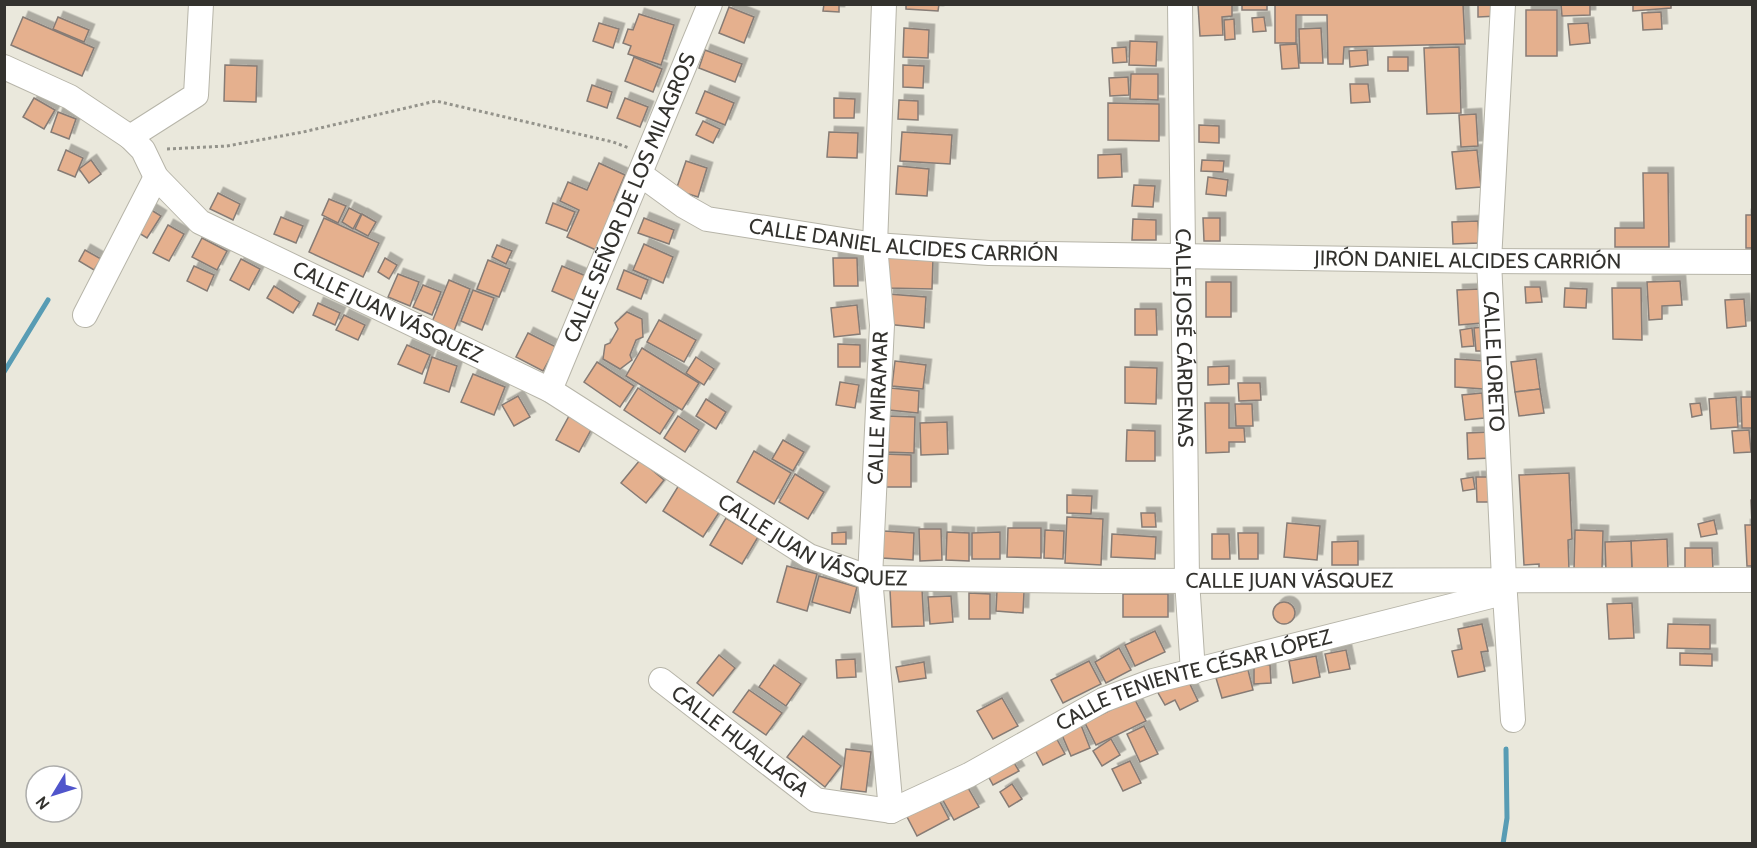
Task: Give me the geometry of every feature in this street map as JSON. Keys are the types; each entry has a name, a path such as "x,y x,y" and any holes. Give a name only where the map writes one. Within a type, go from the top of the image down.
{"street":[{"path":"4,67 70,98 136,144 196,95 201,4"},
{"name":"CALLE SEÑOR DE LOS MILAGROS","path":"550,390 710,4"},
{"name":"CALLE MIRAMAR","path":"884,4 875,245 882,325 870,578 891,811"},
{"name":"CALLE JOSÉ CÁRDENAS","path":"1180,4 1186,580 1193,672"},
{"name":"CALLE LORETO","path":"1503,4 1490,261 1512,720"},
{"name":"CALLE JUAN VÁSQUEZ","path":"136,144 156,177 200,222 550,390 808,556 870,578 1752,580"},
{"name":"CALLE DANIEL ALCIDES CARRIÓN","path":"644,164 684,206 707,219 875,245 989,253 1183,257"},
{"path":"85,315 156,177"},
{"name":"JIRÓN DANIEL ALCIDES CARRIÓN","path":"1183,257 1752,262"},
{"name":"CALLE TENIENTE CÉSAR LÓPEZ","path":"891,811 969,775 1103,700 1153,681 1491,596 1504,579"},
{"name":"CALLE HUALLAGA","path":"661,680 816,800 891,811"}],"path":[{"path":"136,144 227,146 303,132 436,101 613,142 644,164"}],"building":[{"path":"824,4 839,4 839,12 823,11"},
{"path":"906,4 939,4 938,11 906,9"},
{"path":"1198,4 1232,4 1232,16 1222,17 1223,35 1200,36"},
{"path":"1242,4 1267,4 1267,10 1242,10"},
{"path":"1275,4 1463,4 1465,44 1344,47 1343,64 1328,64 1327,15 1296,15 1296,43 1275,43"},
{"path":"1478,4 1497,4 1498,16 1478,17"},
{"path":"1561,4 1590,4 1590,15 1562,16"},
{"path":"1633,4 1671,4 1671,8 1633,11"},
{"path":"729,7 754,17 744,43 719,33"},
{"path":"1526,10 1557,10 1557,56 1526,56"},
{"path":"1661,12 1662,29 1643,30 1642,13"},
{"path":"639,14 674,25 661,65 628,54 631,46 623,43 628,29 633,30"},
{"path":"23,17 94,48 82,76 11,45"},
{"path":"58,17 89,30 84,42 53,29"},
{"path":"1264,17 1266,31 1253,32 1252,18"},
{"path":"1234,19 1235,39 1225,40 1224,20"},
{"path":"599,23 619,29 613,48 593,41"},
{"path":"1588,23 1590,43 1570,45 1568,24"},
{"path":"904,28 929,30 928,58 903,57"},
{"path":"1321,28 1323,63 1300,63 1299,29"},
{"path":"1130,41 1157,42 1156,66 1129,65"},
{"path":"1297,44 1299,68 1282,69 1280,45"},
{"path":"1126,47 1127,62 1113,63 1112,48"},
{"path":"1459,47 1461,113 1427,114 1424,48"},
{"path":"705,50 742,64 735,82 699,68"},
{"path":"1367,50 1368,65 1350,67 1349,51"},
{"path":"634,57 662,69 653,92 625,81"},
{"path":"1388,57 1408,57 1408,71 1388,71"},
{"path":"225,65 257,66 256,102 224,101"},
{"path":"903,65 924,66 923,88 903,87"},
{"path":"1131,74 1158,74 1158,100 1130,99"},
{"path":"1128,77 1129,95 1110,96 1109,78"},
{"path":"1350,84 1368,84 1370,102 1351,103"},
{"path":"592,85 612,92 607,108 587,101"},
{"path":"705,91 734,103 725,125 696,113"},
{"path":"34,98 55,110 44,129 23,117"},
{"path":"625,98 648,107 640,127 617,118"},
{"path":"834,98 855,99 854,118 834,118"},
{"path":"899,100 918,101 918,120 898,119"},
{"path":"1108,103 1159,104 1159,141 1108,140"},
{"path":"58,112 76,119 69,139 51,132"},
{"path":"1476,114 1478,146 1461,147 1459,115"},
{"path":"703,121 720,129 713,143 696,135"},
{"path":"1199,125 1219,126 1219,143 1199,142"},
{"path":"829,132 858,133 857,158 827,157"},
{"path":"902,132 952,135 950,164 900,161"},
{"path":"66,150 83,158 75,177 58,170"},
{"path":"1477,150 1481,187 1456,189 1452,152"},
{"path":"1121,154 1122,177 1098,178 1098,155"},
{"path":"91,160 101,174 89,183 79,169"},
{"path":"1202,160 1224,161 1223,172 1201,171"},
{"path":"686,161 707,168 698,197 676,190"},
{"path":"599,163 625,175 614,201 622,205 596,250 567,237 579,210 560,201 568,182 587,190"},
{"path":"898,166 929,169 927,196 896,194"},
{"path":"1643,173 1668,173 1669,247 1615,247 1615,228 1644,228"},
{"path":"1208,177 1228,180 1226,196 1206,194"},
{"path":"1134,185 1155,186 1153,207 1132,206"},
{"path":"218,193 240,204 233,220 210,209"},
{"path":"329,199 346,206 338,223 322,215"},
{"path":"553,203 575,212 567,231 546,223"},
{"path":"148,208 161,216 147,238 134,230"},
{"path":"349,208 361,214 353,229 342,222"},
{"path":"362,214 376,222 368,236 355,229"},
{"path":"1746,215 1752,215 1752,248 1746,248"},
{"path":"281,217 303,226 296,243 274,234"},
{"path":"324,218 379,243 363,277 309,252"},
{"path":"644,218 674,230 669,244 638,233"},
{"path":"1203,218 1220,218 1220,241 1204,241"},
{"path":"1133,219 1156,220 1156,240 1132,240"},
{"path":"1478,221 1479,243 1453,244 1452,222"},
{"path":"168,225 184,234 169,261 153,253"},
{"path":"202,238 227,251 217,270 192,257"},
{"path":"644,244 673,257 663,283 633,270"},
{"path":"497,245 512,251 506,264 492,257"},
{"path":"85,250 101,259 94,270 79,261"},
{"path":"888,256 933,258 932,289 888,288"},
{"path":"385,258 397,265 389,279 378,272"},
{"path":"833,258 857,258 858,286 834,286"},
{"path":"241,259 260,269 249,290 230,280"},
{"path":"488,260 510,269 499,297 477,289"},
{"path":"194,266 214,275 207,291 187,281"},
{"path":"562,266 586,276 575,301 552,291"},
{"path":"624,270 648,280 641,299 617,289"},
{"path":"398,274 419,282 410,306 388,297"},
{"path":"449,280 470,289 454,331 432,322"},
{"path":"1680,281 1682,305 1662,306 1662,319 1649,320 1647,282"},
{"path":"1206,282 1231,282 1231,317 1206,317"},
{"path":"423,285 441,292 432,315 413,307"},
{"path":"274,286 300,302 293,313 267,298"},
{"path":"1525,287 1540,287 1542,302 1526,303"},
{"path":"1565,288 1587,289 1586,308 1564,307"},
{"path":"1612,288 1641,288 1642,340 1613,339"},
{"path":"1480,289 1482,323 1459,325 1457,290"},
{"path":"473,290 494,298 482,330 461,321"},
{"path":"888,294 926,297 924,328 886,324"},
{"path":"1744,299 1746,326 1727,328 1725,300"},
{"path":"318,303 340,313 335,325 313,315"},
{"path":"857,305 860,334 834,337 831,308"},
{"path":"1135,309 1156,309 1157,335 1135,335"},
{"path":"627,312 642,319 643,337 636,340 630,355 632,360 620,369 603,359 605,345 610,343 618,329 615,323"},
{"path":"344,315 365,325 358,340 336,330"},
{"path":"659,320 696,340 684,362 647,342"},
{"path":"1484,327 1486,351 1476,351 1474,328"},
{"path":"1472,328 1474,346 1462,347 1460,330"},
{"path":"528,333 556,347 543,371 516,357"},
{"path":"838,344 860,345 860,367 838,367"},
{"path":"407,345 430,355 422,374 398,364"},
{"path":"642,348 699,383 682,410 626,376"},
{"path":"432,357 457,366 449,392 424,383"},
{"path":"696,357 714,369 704,385 686,373"},
{"path":"1455,359 1485,361 1484,389 1455,387"},
{"path":"1536,359 1540,389 1515,392 1511,362"},
{"path":"895,361 926,365 923,389 892,386"},
{"path":"597,362 634,386 620,407 584,382"},
{"path":"1229,366 1229,384 1208,385 1208,367"},
{"path":"1125,367 1157,368 1156,404 1125,403"},
{"path":"473,374 505,387 494,415 461,402"},
{"path":"840,382 859,385 855,408 836,405"},
{"path":"1238,383 1260,383 1261,400 1239,401"},
{"path":"638,388 674,412 660,434 624,410"},
{"path":"891,388 919,391 918,413 889,410"},
{"path":"1540,389 1544,413 1519,416 1515,392"},
{"path":"1482,393 1484,418 1465,420 1462,395"},
{"path":"518,396 530,417 514,426 502,405"},
{"path":"1736,397 1738,427 1711,429 1709,399"},
{"path":"1741,397 1752,397 1752,428 1742,428"},
{"path":"706,399 726,412 716,429 696,416"},
{"path":"1205,403 1229,403 1229,428 1244,428 1245,442 1229,442 1229,452 1206,453"},
{"path":"1700,403 1702,415 1692,417 1690,404"},
{"path":"1235,404 1252,404 1253,426 1236,426"},
{"path":"569,416 592,428 579,452 556,440"},
{"path":"678,416 699,430 685,452 664,438"},
{"path":"886,416 915,417 914,453 886,452"},
{"path":"947,422 948,454 921,455 920,423"},
{"path":"1127,430 1155,431 1155,461 1126,461"},
{"path":"1749,430 1751,452 1734,453 1732,431"},
{"path":"1491,432 1492,458 1468,459 1467,433"},
{"path":"783,440 804,452 793,471 772,459"},
{"path":"754,451 791,473 774,504 737,482"},
{"path":"883,454 911,455 911,487 883,487"},
{"path":"640,460 664,480 646,503 621,483"},
{"path":"1569,473 1572,539 1568,540 1569,570 1539,571 1539,564 1524,565 1519,475"},
{"path":"795,474 824,492 808,519 779,502"},
{"path":"1473,477 1475,489 1463,491 1461,479"},
{"path":"1476,477 1493,477 1493,502 1477,502"},
{"path":"679,485 720,511 703,537 663,511"},
{"path":"1067,495 1092,496 1091,514 1067,513"},
{"path":"1141,513 1155,513 1156,527 1142,527"},
{"path":"1067,517 1103,519 1101,565 1065,563"},
{"path":"726,518 758,537 742,564 710,545"},
{"path":"1714,520 1717,534 1701,537 1698,524"},
{"path":"1287,523 1320,526 1317,560 1284,557"},
{"path":"1745,525 1752,525 1752,566 1747,566"},
{"path":"1008,528 1041,528 1041,558 1007,557"},
{"path":"919,529 941,529 942,560 920,561"},
{"path":"1045,530 1064,531 1063,559 1044,558"},
{"path":"1575,530 1603,531 1602,570 1574,570"},
{"path":"884,531 914,533 913,560 882,558"},
{"path":"846,532 846,544 832,544 832,533"},
{"path":"947,532 969,533 969,561 946,560"},
{"path":"1000,532 1000,559 972,559 972,533"},
{"path":"1238,533 1258,533 1258,559 1239,559"},
{"path":"1112,534 1156,537 1155,559 1111,557"},
{"path":"1212,534 1229,534 1230,559 1212,559"},
{"path":"1667,539 1668,570 1632,571 1631,541"},
{"path":"1358,541 1358,565 1332,565 1332,542"},
{"path":"1631,541 1632,571 1606,572 1605,542"},
{"path":"1685,548 1712,548 1713,570 1685,571"},
{"path":"787,566 817,574 807,611 777,602"},
{"path":"819,576 857,587 850,613 812,602"},
{"path":"922,589 924,626 892,627 890,590"},
{"path":"997,590 1024,592 1023,613 996,611"},
{"path":"969,593 990,594 990,619 969,619"},
{"path":"1123,594 1168,594 1168,617 1123,617"},
{"path":"951,596 953,622 930,624 928,597"},
{"path":"1284,602 1292,605 1295,613 1292,621 1284,624 1276,621 1273,613 1276,605"},
{"path":"1632,603 1634,638 1609,639 1607,604"},
{"path":"1482,624 1488,651 1481,652 1485,671 1458,677 1452,651 1462,649 1458,629"},
{"path":"1668,624 1710,625 1710,649 1667,648"},
{"path":"1155,631 1165,652 1135,666 1125,645"},
{"path":"1119,648 1131,670 1106,683 1095,662"},
{"path":"1346,650 1350,669 1329,673 1325,654"},
{"path":"1680,653 1712,654 1712,666 1680,665"},
{"path":"719,655 735,668 713,696 697,683"},
{"path":"1316,656 1320,677 1293,683 1289,661"},
{"path":"855,659 856,677 837,678 836,660"},
{"path":"1089,661 1101,684 1063,703 1051,680"},
{"path":"924,662 926,678 899,682 896,667"},
{"path":"774,665 801,684 786,706 759,687"},
{"path":"1254,665 1270,665 1271,683 1254,684"},
{"path":"1248,670 1253,690 1222,698 1216,678"},
{"path":"1186,676 1198,701 1180,710 1175,700 1165,705 1157,691"},
{"path":"749,690 782,713 766,735 733,712"},
{"path":"1002,698 1018,726 993,739 977,711"},
{"path":"1134,698 1146,721 1096,745 1085,723"},
{"path":"1079,720 1090,748 1071,756 1059,728"},
{"path":"1144,726 1158,754 1140,762 1127,734"},
{"path":"1054,734 1065,754 1043,765 1033,746"},
{"path":"803,736 841,766 825,787 787,757"},
{"path":"1111,739 1120,755 1102,766 1093,751"},
{"path":"846,749 871,752 866,792 841,789"},
{"path":"1011,758 1019,771 993,785 986,772"},
{"path":"1130,761 1141,783 1123,791 1112,769"},
{"path":"964,781 979,807 954,820 940,795"},
{"path":"1012,784 1022,799 1009,807 1000,792"},
{"path":"936,794 949,819 917,836 904,811"}],"waterway":[{"path":"4,372 48,300"},
{"path":"1503,844 1507,818 1506,749"}]}
